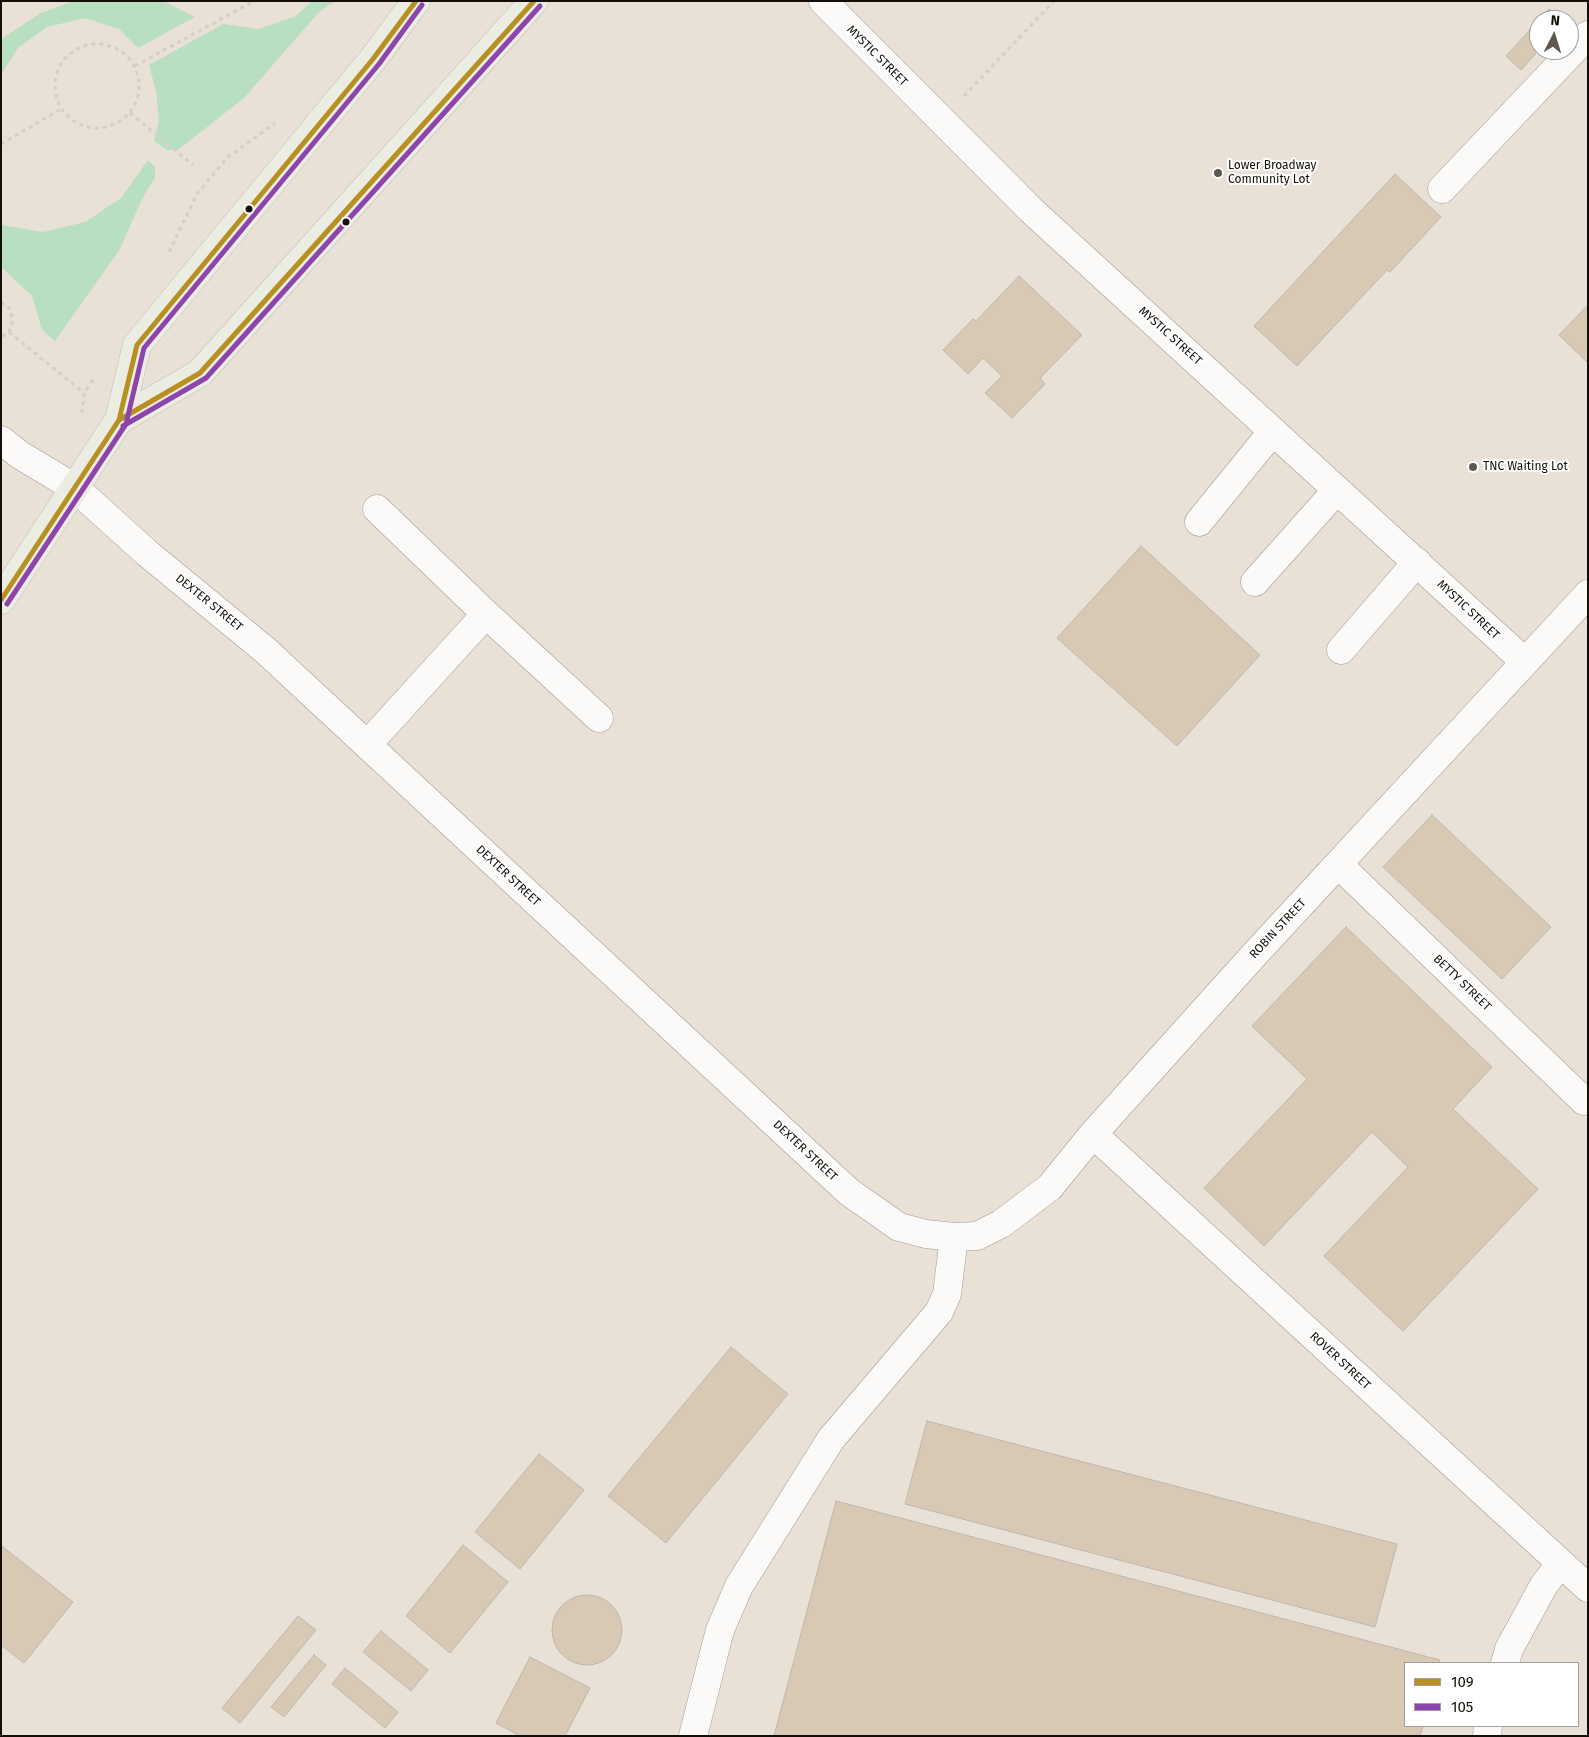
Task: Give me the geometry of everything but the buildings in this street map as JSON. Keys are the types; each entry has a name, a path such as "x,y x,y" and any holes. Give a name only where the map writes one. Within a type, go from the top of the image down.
{"main road":[{"path":"1,600 119,420 137,345 373,59 416,1"},
{"path":"119,420 200,372 534,1"}],"street":[{"name":"MYSTIC STREET","path":"823,1 1032,210 1525,662"},
{"path":"1442,189 1588,35"},
{"path":"1199,522 1273,431"},
{"name":"DEXTER STREET","path":"1,440 20,455 75,488 147,553 265,650 849,1192 899,1227 926,1234 954,1237"},
{"path":"1255,582 1337,490"},
{"path":"377,509 486,614 599,718"},
{"path":"1341,650 1417,562"},
{"name":"ROBIN STREET","path":"954,1237 977,1236 1001,1224 1050,1187 1093,1134 1254,954 1339,865 1588,594"},
{"path":"367,745 486,614"},
{"name":"BETTY STREET","path":"1339,865 1584,1101"},
{"name":"ROVER STREET","path":"1093,1134 1588,1588"},
{"path":"694,1736 720,1630 738,1586 831,1439 939,1312 946,1294 954,1237"},
{"path":"1505,1662 1509,1649 1544,1585 1561,1563"}],"path":[{"path":"135,66 254,1"},
{"path":"960,100 1054,1"},
{"path":"90,44 111,46 125,54 135,66 140,85 136,104 130,113 114,125 95,129 76,123 61,109 56,99 55,79 64,59 71,52 90,44"},
{"path":"1,144 61,109"},
{"path":"130,113 193,165"},
{"path":"1,302 6,305 12,315 9,332 1,337"},
{"path":"9,332 84,393"}],"green space":[{"path":"74,1 163,1 195,17 138,48 119,29 85,18 47,27 18,48 1,75 1,41 4,37 41,13"},
{"path":"312,1 335,1 319,12 244,98 179,149 167,150 154,141 159,120 156,91 149,65 223,24 259,29 296,16"},
{"path":"148,160 155,167 155,177 142,199 120,249 55,341 42,330 32,296 1,267 1,225 43,232 85,222 121,198"}],"transit line":[{"name":"109","path":"104,443 119,420 137,345 373,59 416,1"},
{"name":"109","path":"1,600 119,420 200,373 534,1"},
{"name":"105","path":"7,604 126,424 144,348 379,64 422,5"},
{"name":"105","path":"123,426 206,378 540,6"}],"place":[{"name":"Lower Broadway Community Lot","path":"1218,173"},
{"name":"TNC Waiting Lot","path":"1473,467"}]}
